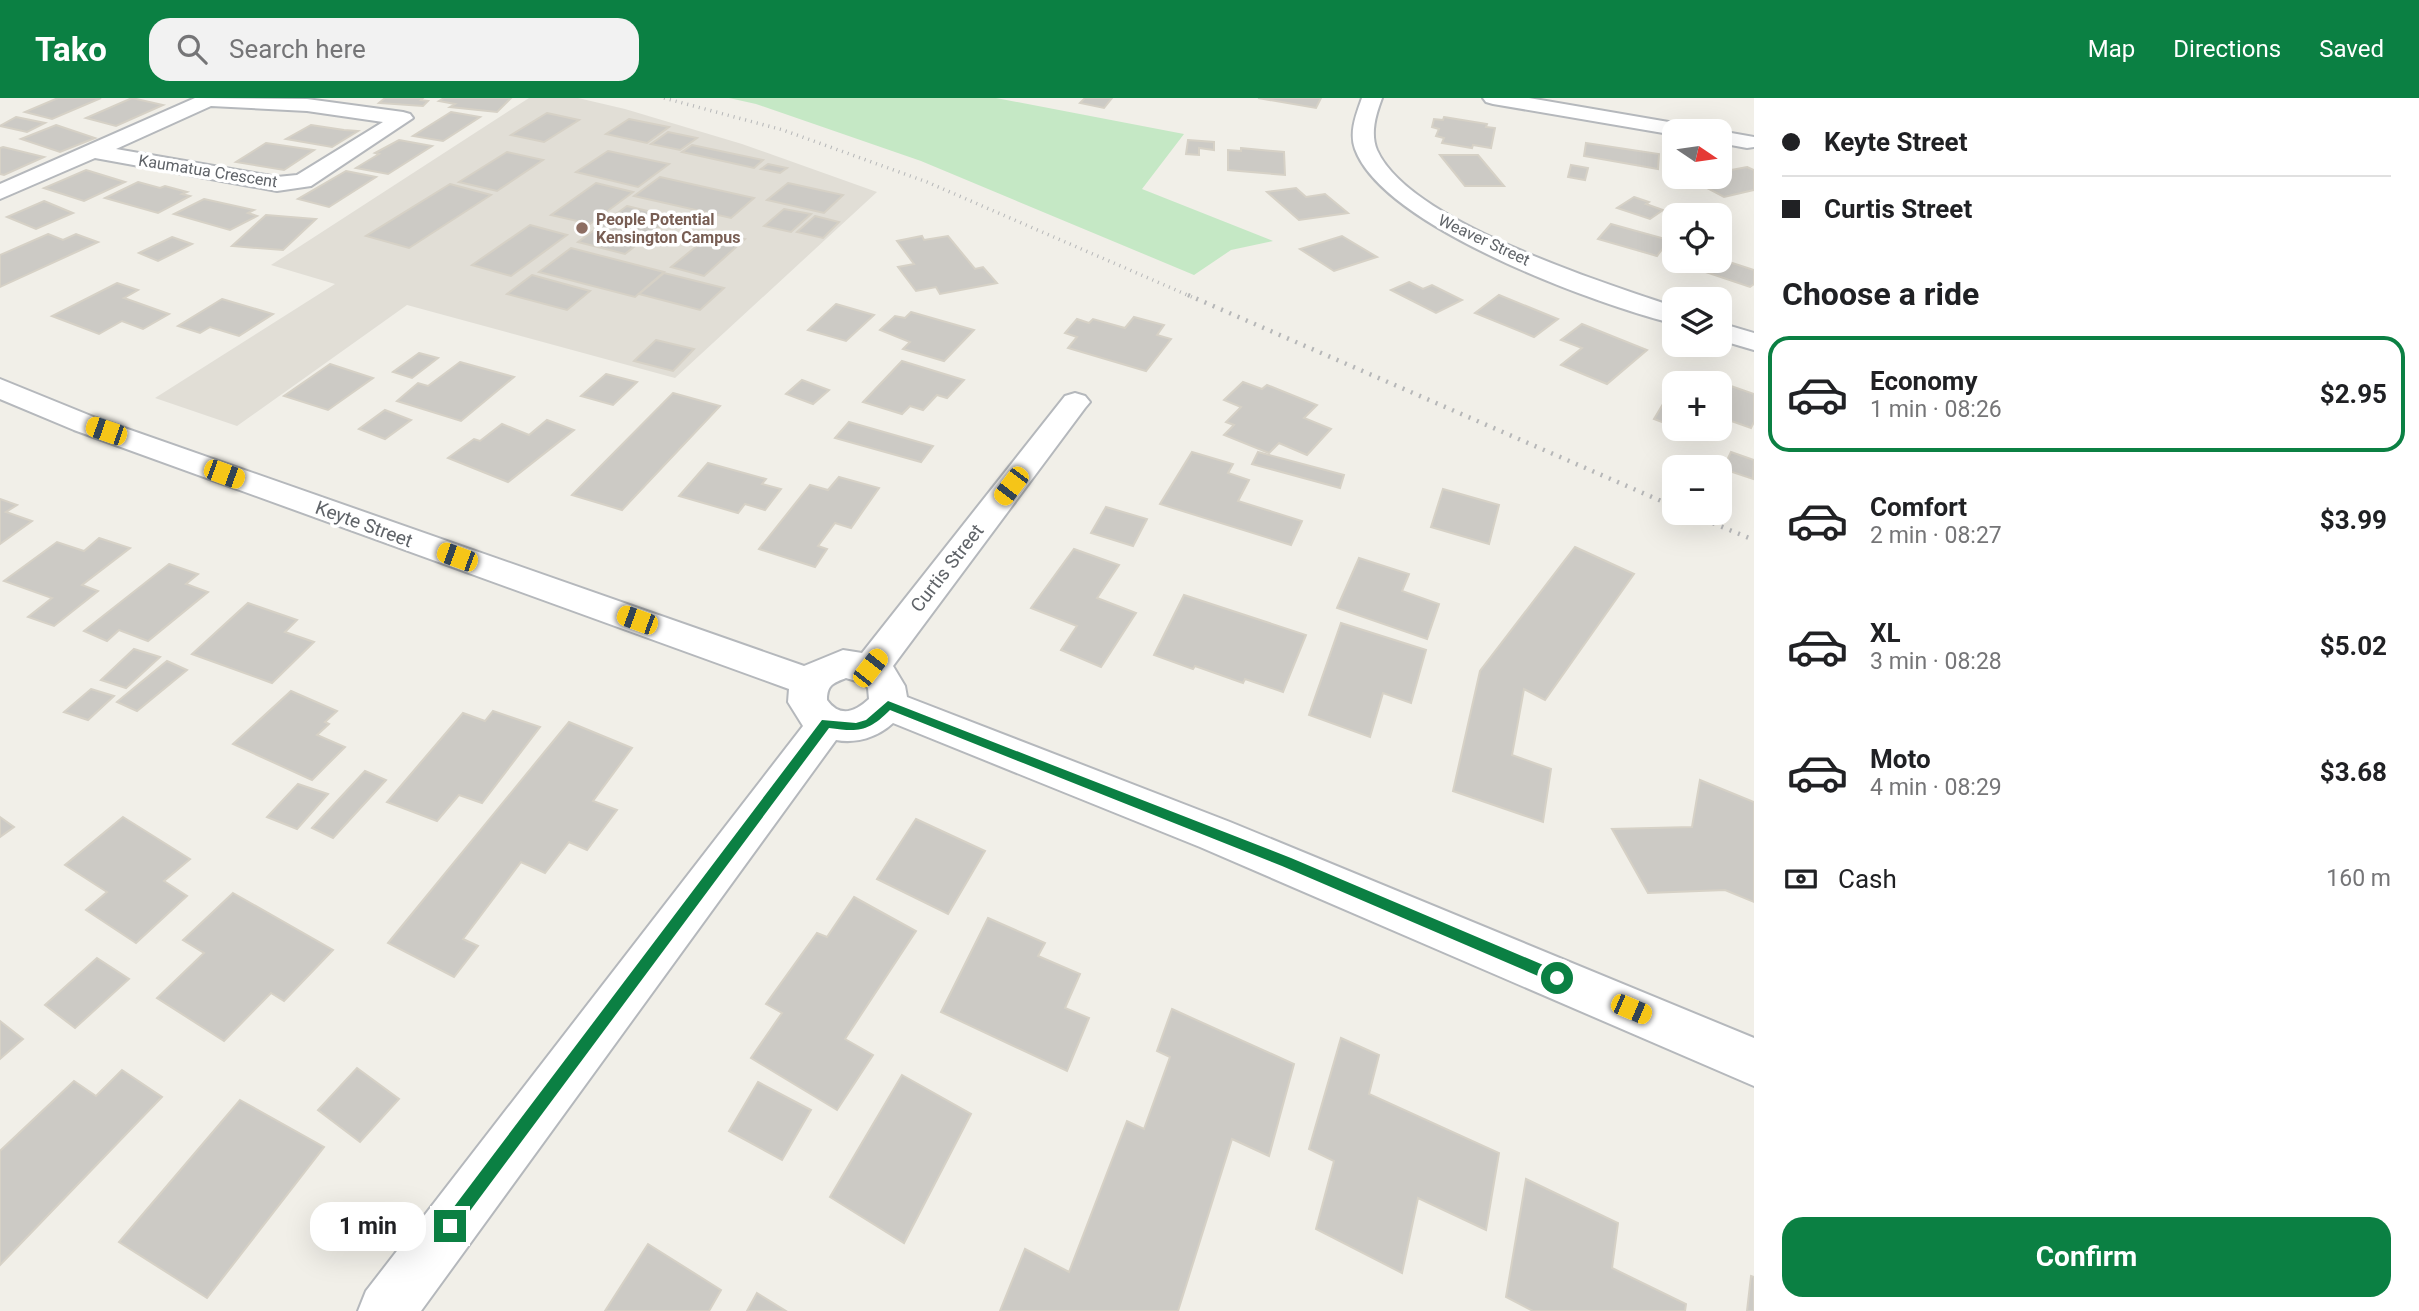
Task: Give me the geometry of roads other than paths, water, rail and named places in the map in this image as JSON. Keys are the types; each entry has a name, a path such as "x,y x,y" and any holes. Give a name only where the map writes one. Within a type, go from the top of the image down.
{"street":[{"name":"Weaver Street","path":"1372,98 1362,127 1368,155 1398,191 1423,209 1493,246 1599,290 1662,312"},
{"path":"1493,98 1662,127"},
{"name":"Kaumatua Crescent","path":"0,192 96,152 208,100 307,105 403,118 303,181 277,184 96,152"},
{"path":"1732,139 1747,142"},
{"path":"1732,335 1754,342"},
{"name":"Keyte Street","path":"0,388 85,424 818,703"},
{"name":"Curtis Street","path":"879,687 1076,402"},
{"path":"386,1311 818,703 818,673 843,664 879,687 1754,1062"},
{"path":"818,703 856,727 870,723 879,687"}],"railway":[{"path":"664,98 783,130 927,182 1192,297"},
{"path":"1188,295 1662,501"},
{"path":"1717,525 1754,540"}],"place":[{"name":"People Potential Kensington Campus","path":"582,228"}]}
